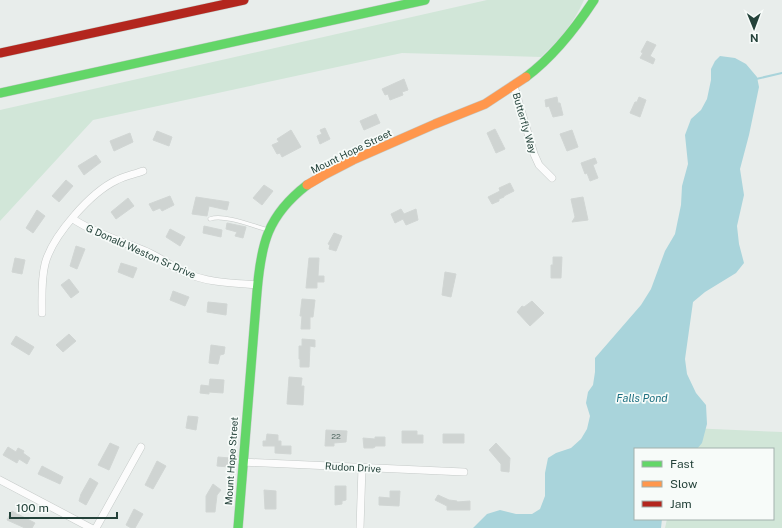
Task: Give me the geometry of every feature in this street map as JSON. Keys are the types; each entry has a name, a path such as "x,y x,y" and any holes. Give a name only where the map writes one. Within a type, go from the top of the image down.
{"main road":[{"path":"0,53 244,0"},
{"path":"0,93 425,0"},
{"name":"Mount Hope Street","path":"238,528 242,462 258,285 263,248 269,230 277,216 289,200 314,179 355,159 483,105 514,86 540,67 567,39 594,0"}],"street":[{"name":"Butterfly Way","path":"514,86 534,154 539,165 552,178"},
{"path":"42,313 42,282 45,265 50,251 58,238 84,205 100,190 117,180 143,171"},
{"name":"G Donald Weston Sr Drive","path":"73,219 86,227 145,250 187,273 224,282 258,285"},
{"path":"96,528 141,447"},
{"name":"Rudon Drive","path":"242,462 464,472"},
{"path":"360,528 362,467"},
{"path":"0,480 91,528"}],"lane":[{"path":"210,219 226,219 269,230"}],"green space":[{"path":"487,0 584,0 566,31 541,57 402,53 93,120 0,221 0,110"},
{"path":"690,428 782,432 782,528 665,528 667,520 774,520 774,448 687,448"}],"water":[{"name":"Falls Pond","path":"720,56 735,58 746,64 757,77 759,87 740,169 744,195 737,226 739,244 744,263 736,273 705,292 693,302 685,359 687,374 696,393 706,405 707,424 702,443 698,448 634,448 634,520 662,520 661,528 473,528 487,514 500,510 516,514 532,514 540,509 545,496 545,473 548,458 556,453 571,448 581,439 587,429 590,416 586,403 588,392 593,385 595,358 641,305 651,289 665,251 675,234 681,205 682,186 688,164 685,135 691,119 701,110 707,99 711,80 711,69 715,61"}],"building":[{"path":"647,41 656,45 650,56 655,59 653,64 640,58 643,53 641,52"},
{"path":"404,79 408,90 402,92 403,95 390,100 388,94 385,95 382,89"},
{"path":"557,97 563,115 553,117 549,106 546,107 545,100"},
{"path":"639,97 646,100 640,117 630,113"},
{"path":"376,114 380,123 364,130 360,121"},
{"path":"325,128 330,139 320,144 317,136 322,134 320,130"},
{"path":"495,129 505,149 496,153 487,133"},
{"path":"291,130 301,147 282,157 280,153 277,154 272,145 279,142 277,139"},
{"path":"572,130 578,147 567,151 560,134"},
{"path":"157,131 172,137 169,146 153,140"},
{"path":"130,133 133,142 114,151 110,141"},
{"path":"96,155 101,162 84,175 78,166"},
{"path":"595,158 597,163 593,165 598,178 590,181 587,173 585,174 581,163"},
{"path":"66,180 73,186 59,202 52,196"},
{"path":"510,183 514,191 492,204 488,197 500,191 499,188"},
{"path":"264,185 273,191 262,205 253,198"},
{"path":"170,196 174,205 162,211 160,208 153,211 149,204"},
{"path":"196,197 229,202 227,210 209,206 207,216 192,214"},
{"path":"583,197 588,220 572,222 575,217 571,199"},
{"path":"128,198 134,206 116,219 111,212"},
{"path":"401,209 404,214 416,209 418,220 406,225 403,219 395,223 391,214"},
{"path":"37,210 45,216 33,233 26,228"},
{"path":"227,223 246,227 243,238 235,236 237,232 226,229"},
{"path":"204,226 222,230 221,237 203,233"},
{"path":"170,229 185,237 180,246 166,237"},
{"path":"334,233 342,236 336,251 329,249 330,245 328,244"},
{"path":"76,246 85,249 77,269 70,266"},
{"path":"553,257 562,257 561,278 551,278 551,265 553,265"},
{"path":"15,258 25,260 22,274 12,272"},
{"path":"309,258 319,258 318,276 324,276 324,282 317,282 317,288 306,288"},
{"path":"121,263 137,268 133,278 118,272"},
{"path":"445,272 456,274 451,297 442,295"},
{"path":"69,279 79,292 71,298 61,285"},
{"path":"173,291 189,297 185,306 170,300"},
{"path":"302,299 315,300 313,317 310,317 310,329 301,329 302,316 300,316"},
{"path":"532,301 544,313 530,326 517,312 522,306 524,307"},
{"path":"208,302 227,304 226,315 207,312"},
{"path":"69,334 76,341 63,352 56,345"},
{"path":"16,336 34,347 29,355 11,344"},
{"path":"302,339 315,340 315,347 310,346 309,367 300,367 299,346 302,346"},
{"path":"211,345 225,347 224,354 220,355 218,364 209,363"},
{"path":"289,377 302,378 301,386 304,386 303,405 287,404"},
{"path":"210,379 224,380 223,393 200,393 201,385 209,386"},
{"path":"188,416 198,417 196,430 186,428"},
{"path":"326,430 347,431 346,442 334,443 334,446 325,446"},
{"path":"402,431 417,431 417,435 423,435 423,443 402,443"},
{"path":"267,434 278,435 278,441 281,441 281,446 291,446 291,454 275,453 275,446 263,446 263,441 266,441"},
{"path":"443,434 464,434 464,443 443,443"},
{"path":"375,437 385,437 385,446 364,448 363,438 375,439"},
{"path":"110,443 119,447 109,470 98,465"},
{"path":"496,443 510,458 509,472 501,471 501,464 489,450"},
{"path":"8,447 16,452 18,448 24,451 23,453 30,458 27,464 19,459 17,463 3,455"},
{"path":"218,457 230,458 229,467 217,466"},
{"path":"157,461 166,466 153,489 145,485"},
{"path":"42,466 63,477 60,484 38,474"},
{"path":"90,478 98,483 86,505 79,501 81,494"},
{"path":"213,484 221,490 217,495 215,512 206,512 206,496"},
{"path":"335,486 346,486 346,500 342,501 342,504 335,505"},
{"path":"264,490 276,491 276,509 265,509"},
{"path":"390,491 400,491 399,506 379,505 379,497 390,498"},
{"path":"438,495 457,502 470,501 470,510 447,510 447,506 435,500"},
{"path":"134,509 143,514 135,528 131,528 126,525"},
{"path":"12,511 35,523 32,528 25,528 7,520"}],"waterway":[{"path":"756,79 782,73"}],"traffic: fast":[{"path":"0,93 425,0"},
{"path":"526,77 546,60 563,42 594,0"},
{"path":"238,528 261,259 268,232 275,220 283,208 307,185"}],"traffic: slow":[{"path":"307,185 353,160 485,104 526,77"}],"traffic: jam":[{"path":"0,53 244,0"}]}
